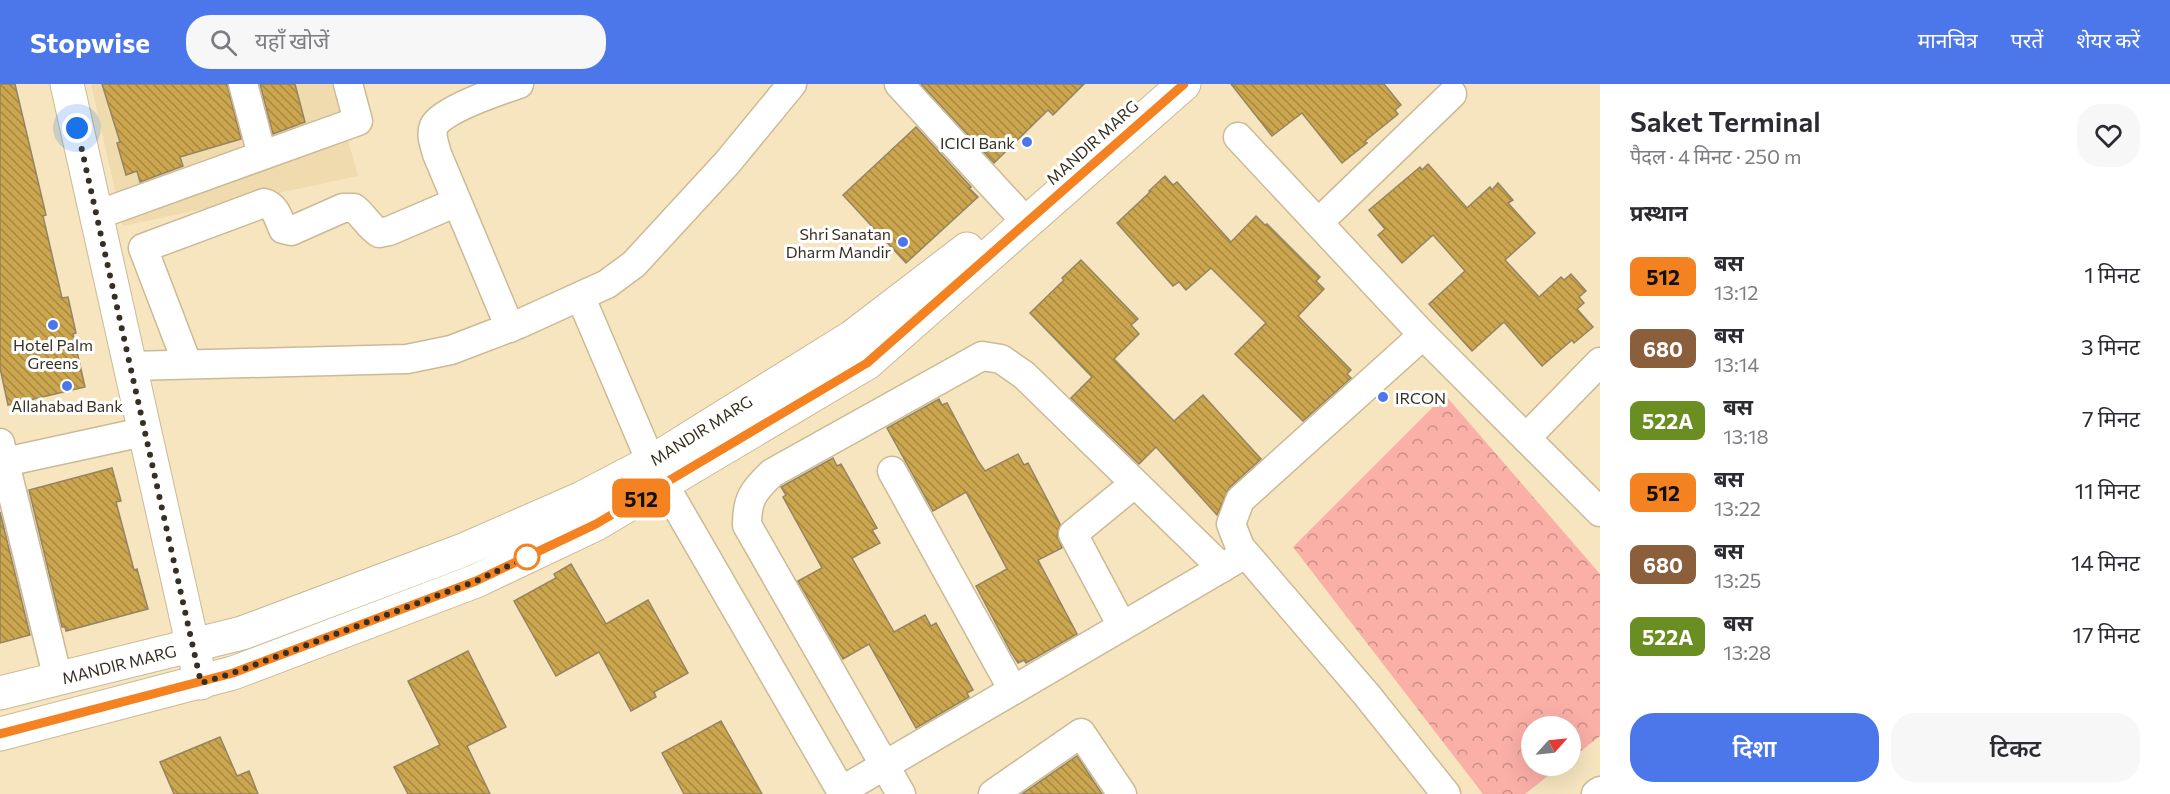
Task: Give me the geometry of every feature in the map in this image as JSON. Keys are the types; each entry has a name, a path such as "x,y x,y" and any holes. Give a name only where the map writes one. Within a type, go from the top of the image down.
{"main road":[{"path":"67,84 107,269 131,366 143,432 201,683"},
{"name":"MANDIR MARG","path":"0,734 233,673 476,581 596,524 657,474 852,337 1016,211 1156,84"},
{"name":"MANDIR MARG","path":"0,693 242,633 461,551 582,498 657,474 867,363 1184,84"}],"street":[{"path":"243,84 262,155"},
{"path":"97,215 358,121 348,84"},
{"path":"510,328 437,154 432,136 435,124 444,116 493,92 519,84"},
{"path":"131,366 407,359 451,350 581,298 607,284 634,264 727,164 792,84"},
{"path":"899,84 1016,211"},
{"path":"1319,222 1452,94"},
{"path":"1238,137 1423,335 1600,512"},
{"path":"187,363 142,248 264,203 270,205 275,211 283,229 291,231 343,208 354,208 369,227 379,233 458,202"},
{"path":"107,269 145,256"},
{"path":"581,298 657,474 842,793 1246,553"},
{"path":"1423,335 1240,500 1231,524 1240,547 1366,694 1446,794"},
{"path":"901,794 747,525 747,507 756,488 772,473 982,356 1001,359 1024,375 1222,568"},
{"path":"1526,438 1600,362"},
{"path":"58,679 2,456 143,432"},
{"path":"892,471 1013,690"},
{"path":"1122,626 1073,534 1134,484"},
{"path":"1000,792 1081,734 1122,794"},
{"path":"1596,794 1600,791"}],"shaded area":[{"path":"91,84 332,84 358,176 123,226"}],"green space":[{"path":"1445,395 1600,574 1600,736 1581,751 1581,716 1521,716 1521,776 1548,776 1525,794 1483,794 1293,547"}],"building":[{"path":"0,84 15,84 46,215 43,216 62,298 68,297 76,333 73,334 85,387 8,405 0,368"},
{"path":"102,84 227,84 241,139 180,157 183,166 140,182 137,171 126,175 117,143 120,142"},
{"path":"260,84 295,84 305,122 273,134"},
{"path":"921,84 1084,84 1053,115 1048,110 994,163"},
{"path":"1231,84 1384,84 1401,105 1395,110 1398,114 1342,163 1302,113 1272,136"},
{"path":"916,127 978,197 906,263 843,195"},
{"path":"1428,164 1467,208 1490,187 1492,190 1498,183 1513,200 1508,203 1535,233 1505,260 1539,297 1561,277 1564,280 1571,274 1586,291 1579,297 1584,303 1577,309 1593,327 1574,343 1572,340 1542,366 1504,322 1472,351 1429,304 1465,271 1433,235 1402,263 1378,235 1385,229 1369,210 1420,167 1422,170"},
{"path":"1165,176 1173,185 1177,182 1231,242 1256,216 1320,277 1316,281 1324,289 1298,316 1351,370 1347,374 1351,378 1303,421 1235,354 1266,323 1211,268 1186,290 1179,282 1173,286 1117,223"},
{"path":"1081,260 1138,319 1131,325 1139,334 1114,359 1174,421 1203,395 1261,459 1229,488 1217,515 1156,447 1139,464 1071,398 1092,377 1030,313"},
{"path":"939,399 942,405 947,403 985,471 1018,454 1024,465 1028,463 1060,524 1057,535 1062,548 1038,560 1077,634 1026,663 1024,660 1018,663 976,586 1007,569 966,492 933,511 887,428"},
{"path":"833,458 837,466 841,464 877,528 872,530 880,543 852,558 894,632 925,615 931,626 936,623 973,690 967,693 969,697 916,728 869,644 843,659 798,581 822,568 783,497 786,495 781,487"},
{"path":"112,468 121,501 116,502 134,570 137,569 148,609 66,631 65,627 62,627 29,490"},
{"path":"0,512 30,635 0,643"},
{"path":"571,564 606,624 648,600 688,673 654,692 656,697 631,711 599,652 556,676 514,601 556,578 554,574"},
{"path":"468,651 506,727 467,746 490,794 408,794 394,767 440,745 408,681"},
{"path":"721,721 762,794 684,794 662,753"},
{"path":"220,737 237,776 249,771 258,794 174,794 160,762"},
{"path":"1077,756 1102,794 1022,794"}],"bus line":[{"name":"512","path":"0,734 233,673 476,581 596,524 867,363 1184,84"}],"place":[{"name":"ICICI Bank","path":"1027,142"},
{"name":"Shri Sanatan Dharm Mandir","path":"903,242"},
{"name":"Hotel Palm Greens","path":"53,325"},
{"name":"Allahabad Bank","path":"67,386"},
{"name":"IRCON","path":"1383,397"}],"route":[{"path":"77,128 107,269 131,366 143,432 201,683 476,581 536,553 527,557"}]}
